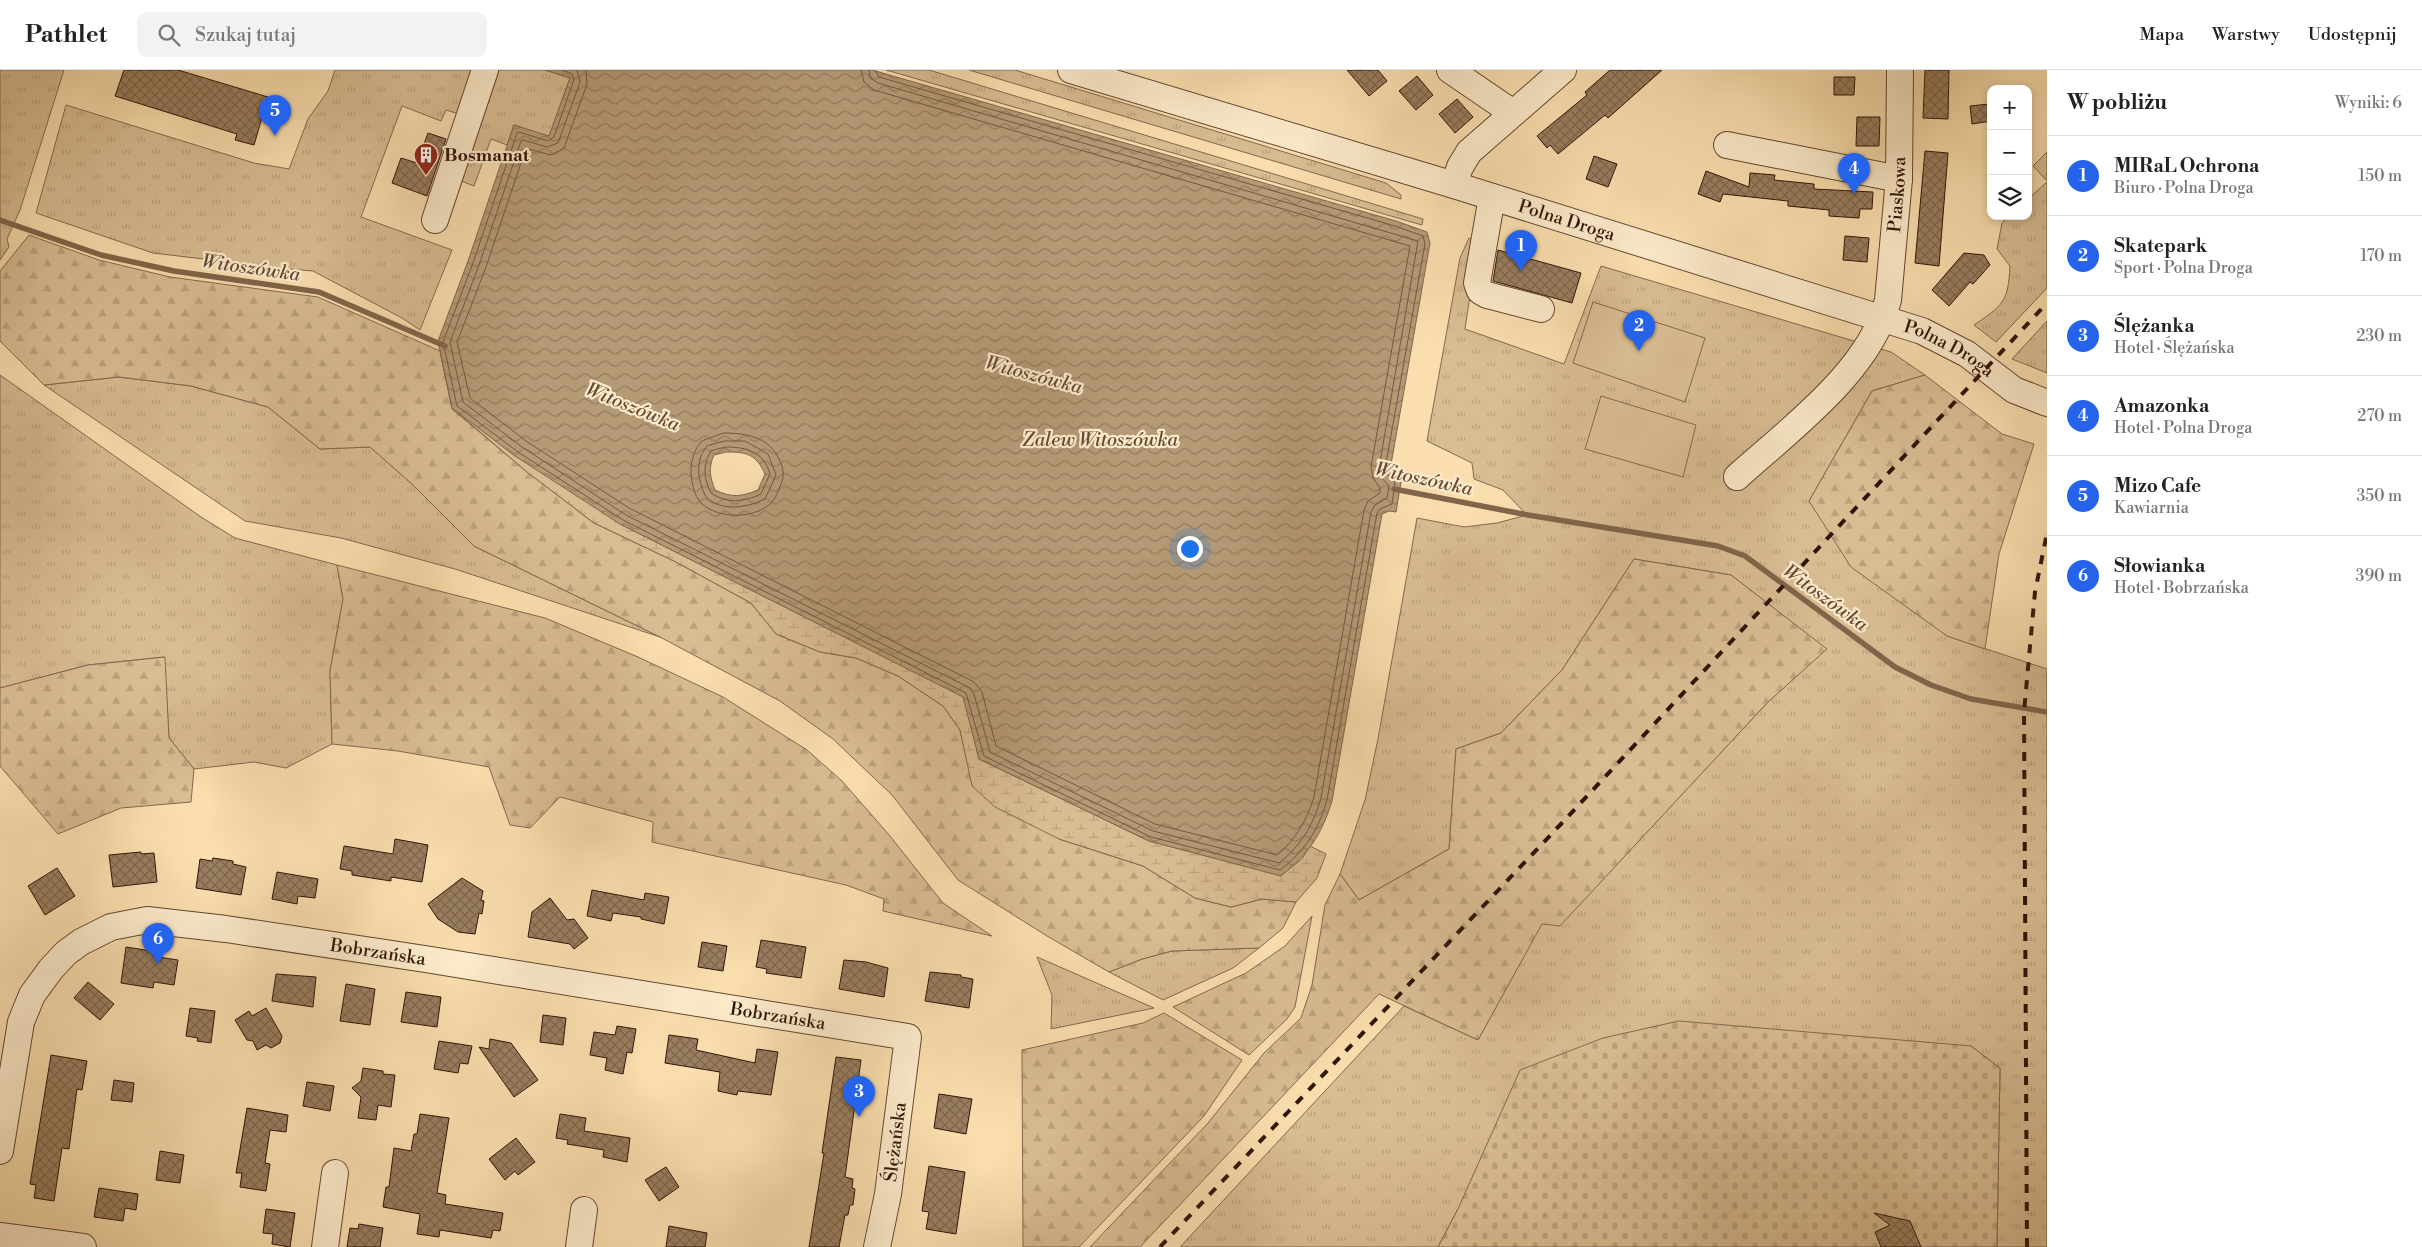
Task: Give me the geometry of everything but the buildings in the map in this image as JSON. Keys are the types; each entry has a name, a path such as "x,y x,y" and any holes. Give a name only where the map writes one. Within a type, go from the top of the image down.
{"street":[{"path":"435,220 485,70"},
{"name":"Polna Droga","path":"1071,70 1454,185 1884,318 1922,331 1951,345 1967,354 2014,390 2047,403"},
{"path":"1450,70 1513,113"},
{"path":"1454,185 1460,167 1469,152 1563,70"},
{"name":"Piaskowa","path":"1737,477 1828,395 1853,366 1877,332 1884,318 1888,300 1899,180 1900,70"},
{"path":"1727,144 1899,180"},
{"path":"1492,197 1476,283 1480,291 1487,295 1541,309"},
{"name":"Bobrzańska","path":"0,1151 21,1022 32,995 56,964 81,942 111,926 148,920 226,929 415,958 908,1037"},
{"name":"Ślężańska","path":"877,1247 888,1194 908,1037"},
{"path":"325,1247 335,1173"},
{"path":"579,1247 584,1210"},
{"path":"0,1236 83,1247"}],"green space":[{"path":"0,70 64,70 20,210 7,239 9,247 0,260"},
{"path":"335,70 480,70 465,116 446,110 441,121 402,106 361,217 452,250 420,330 402,318 313,271 264,267 241,268 212,260 153,253 36,213 66,105 254,163 289,169 308,119 328,91"},
{"path":"499,70 545,70 570,78 549,137 514,125 507,145 491,139 474,186 461,181"},
{"path":"886,70 929,70 1423,219 1422,225"},
{"path":"969,70 1015,70 1386,183 1401,195 1401,199"},
{"path":"2047,152 2047,181 2033,166"},
{"path":"2047,182 2047,288 1996,342 1974,325 1992,313 2005,296 2008,288 2010,266 1997,249 2002,223 2005,220 2032,220 2032,195"},
{"path":"29,235 99,260 170,277 318,297 440,351 452,409 527,472 594,523 676,562 751,603 776,634 820,652 856,658 898,676 943,706 960,730 966,757 1059,839 1143,866 1195,898 1231,907 1262,899 1296,902 1283,928 1259,948 1172,951 1142,959 1109,972 1047,936 958,880 892,795 833,739 780,701 660,637 474,546 413,485 370,447 320,449 268,407 191,386 119,377 44,385 0,341 0,271"},
{"path":"1469,238 1478,242 1465,329 1564,364 1601,266 1891,352 1925,375 1872,391 1809,501 1947,636 2047,669 2047,1247 1997,1247 2000,1068 1971,1046 1458,1209 1438,1247 1180,1247 1404,1006 1478,1040 1542,923 1560,925 1767,703 1826,649 1731,575 1634,559 1562,670 1501,733 1456,749 1449,849 1359,900 1340,874 1365,800 1378,739 1417,518 1464,527 1497,523 1527,515 1503,490 1474,479 1472,463 1427,441 1460,258"},
{"path":"1593,302 1705,338 1685,402 1573,363"},
{"path":"2047,321 2047,373 2012,359"},
{"path":"438,341 452,352 620,524 964,697 979,759 1149,841 1281,875 1302,859 1310,846 1326,854 1317,878 1296,902 1262,899 1231,907 1195,898 1143,866 1059,839 995,807 972,786 960,730 943,706 898,676 856,658 820,652 776,634 751,603 676,562 594,523 527,472 452,408"},
{"path":"0,375 201,517 235,538 337,565 343,599 330,671 332,744 286,768 254,762 194,769 169,738 164,657 88,665 0,688"},
{"path":"1925,375 2002,434 2034,444 1999,554 1985,649 1947,636 1851,567 1809,501 1872,391"},
{"path":"119,377 191,386 268,407 320,449 370,447 413,485 474,546 660,637 455,569 341,538 245,521 44,385"},
{"path":"1601,396 1696,425 1683,477 1585,449"},
{"path":"1634,559 1731,575 1827,649 1767,703 1560,926 1542,924 1478,1040 1379,994 1140,1247 1090,1247 1208,1123 1264,1053 1301,1018 1312,985 1325,905 1340,874 1359,900 1449,849 1456,749 1501,733 1562,670"},
{"path":"337,565 545,618 638,657 723,697 807,750 842,781 890,836 943,903 992,936 883,911 884,899 846,885 652,842 653,822 560,797 530,828 510,825 489,767 398,751 332,744 330,671 343,599"},
{"path":"165,657 169,738 194,769 191,802 121,808 58,834 0,766 0,688 88,665"},
{"path":"1312,916 1295,1007 1287,1019 1249,1055 1173,1007 1246,973 1285,946"},
{"path":"1259,948 1233,968 1163,1000 1109,972 1142,959 1172,951"},
{"path":"1037,957 1154,1008 1051,1029 1052,995"},
{"path":"1164,1013 1242,1060 1204,1116 1079,1247 1023,1247 1022,1050 1143,1023"},
{"path":"1679,1021 1971,1046 2000,1068 1997,1247 1438,1247 1458,1209 1520,1070 1603,1038"}],"water":[{"name":"Zalew Witoszówka","path":"545,70 872,70 1396,221 1427,232 1430,243 1390,470 1395,476 1402,476 1396,512 1389,511 1382,514 1332,801 1313,843 1291,868 1281,876 1149,841 979,759 963,697 620,524 515,456 452,408 438,341 468,261 514,125 549,136 570,78","holes":["733,452 754,458 762,467 765,474 758,490 736,496 715,490 710,472 714,455"]}],"waterway":[{"name":"Witoszówka","path":"0,220 101,255 174,271 319,292 445,346"},
{"name":"Witoszówka","path":"1394,489 1528,515 1718,546 1745,556 1895,667 1931,685 1971,699 2047,712"}],"railway":[{"path":"1160,1247 1561,824 2047,303"},
{"path":"2027,1247 2024,712 2035,592 2047,533"}],"place":[{"name":"Mizo Cafe","path":"275,136"},
{"name":"Bosmanat","path":"426,176"},
{"name":"Amazonka","path":"1854,194"},
{"name":"MIRaL Ochrona","path":"1521,271"},
{"name":"Skatepark","path":"1639,351"},
{"name":"Słowianka","path":"158,964"},
{"name":"Ślężanka","path":"859,1117"}]}
